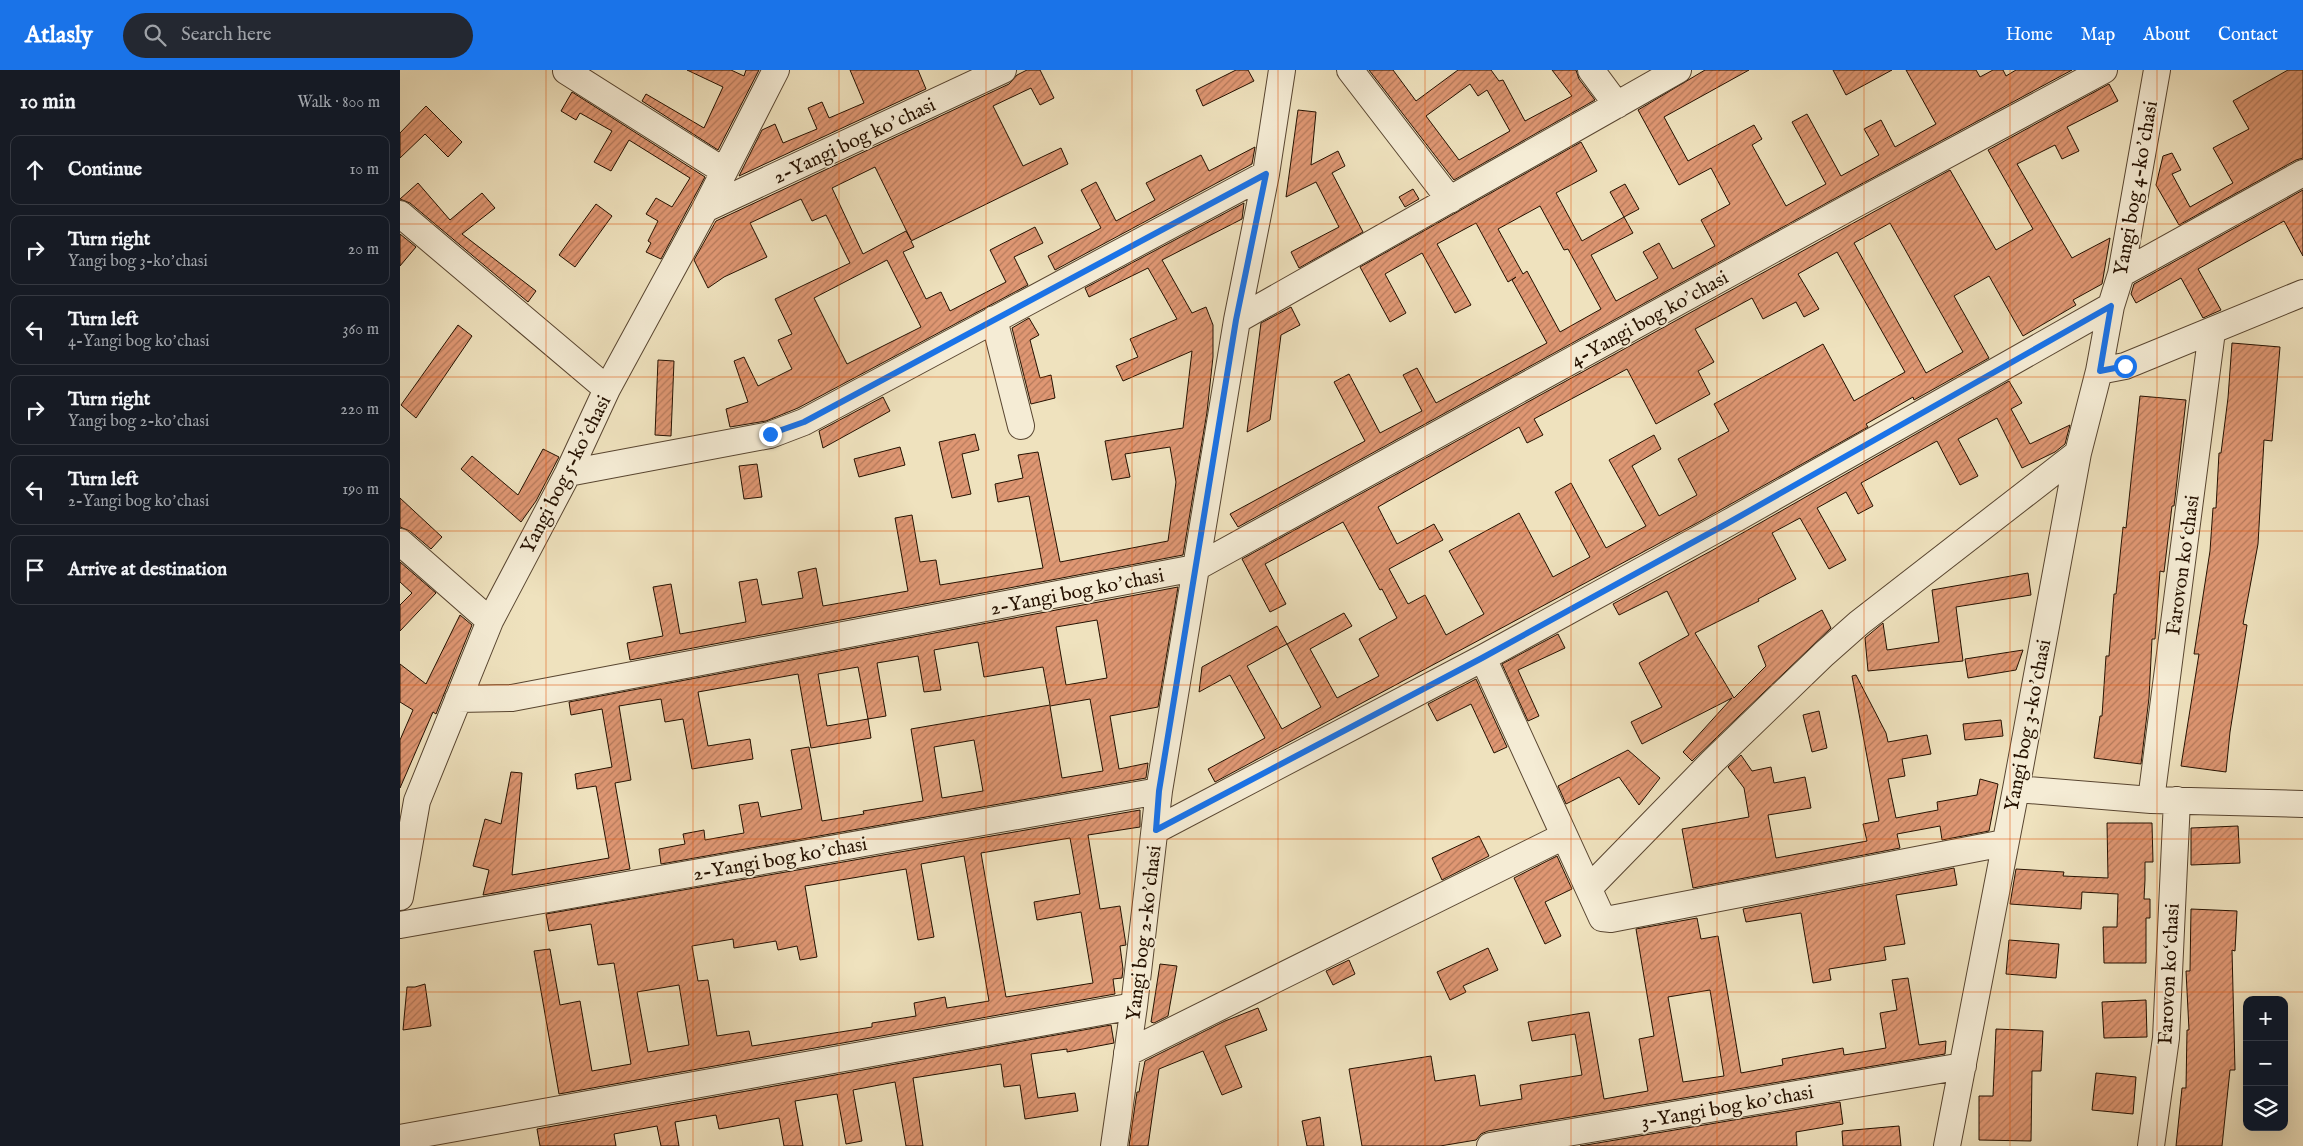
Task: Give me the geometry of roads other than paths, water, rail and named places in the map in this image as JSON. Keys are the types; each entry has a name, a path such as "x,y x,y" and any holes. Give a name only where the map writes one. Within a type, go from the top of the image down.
{"street":[{"name":"Yangi bog 5-koʼchasi","path":"400,896 408,795 458,700 490,621 568,473 607,389 705,209 776,70"},
{"name":"2-Yangi bog koʼchasi","path":"705,209 1003,70"},
{"name":"Yangi bog 2-koʼchasi","path":"1114,1146 1134,1006 1156,830 1159,791 1236,320 1266,174 1282,70"},
{"path":"1350,70 1450,200"},
{"path":"1591,70 1618,105"},
{"path":"1236,320 1678,70"},
{"name":"4-Yangi bog koʼchasi","path":"1195,568 1841,212 2104,70"},
{"name":"Yangi bog 4-koʼchasi","path":"2111,306 2121,274 2157,70"},
{"path":"566,71 724,171"},
{"path":"2121,274 2303,173"},
{"path":"568,473 770,434 804,422 1266,174"},
{"path":"400,214 607,389"},
{"path":"2100,371 2125,366 2212,332 2303,293"},
{"path":"1156,830 1482,658 1728,523 2111,306"},
{"name":"Yangi bog 3-koʼchasi","path":"1947,1146 2078,453 2100,371 2111,306"},
{"path":"994,319 1021,426"},
{"name":"Farovon koʻchasi","path":"2151,800 2212,332"},
{"path":"1589,888 1713,761 1824,654 1860,623 2078,453"},
{"path":"400,542 490,621"},
{"name":"2-Yangi bog koʼchasi","path":"458,700 512,698 1195,568"},
{"path":"1482,658 1602,918 1611,919 2004,843"},
{"path":"2016,789 2151,800 2303,804"},
{"name":"2-Yangi bog koʼchasi","path":"400,926 1159,791"},
{"name":"Farovon koʻchasi","path":"2150,1146 2166,1038 2177,800"},
{"path":"1127,1053 1564,836"},
{"path":"400,1138 1134,1006"},
{"name":"3-Yangi bog koʼchasi","path":"1490,1146 1963,1066"}]}
